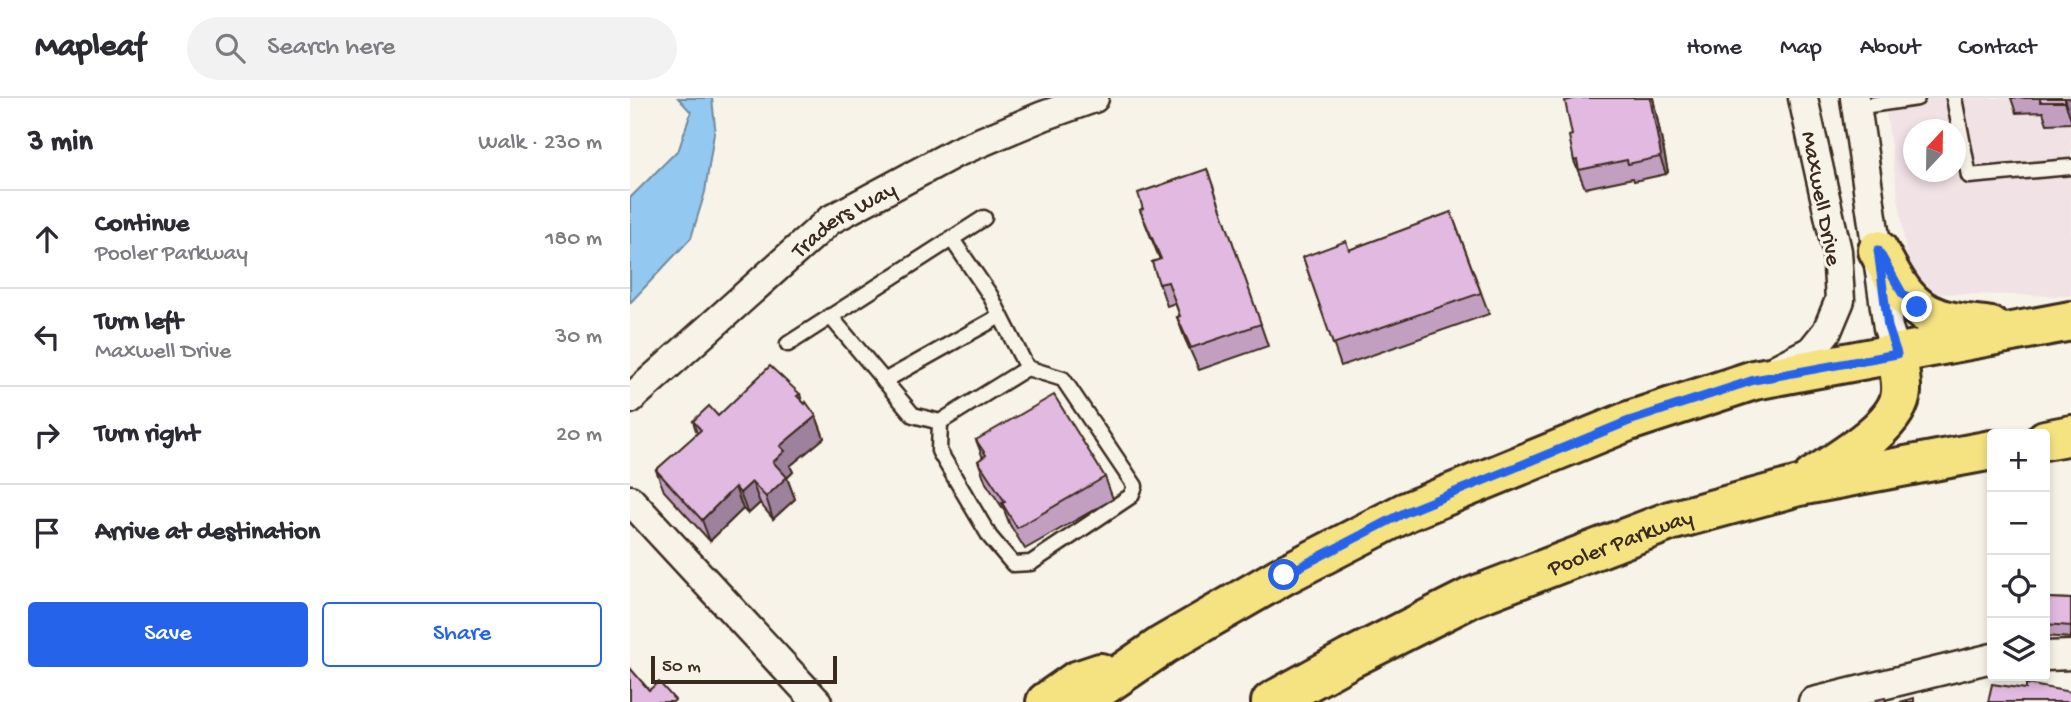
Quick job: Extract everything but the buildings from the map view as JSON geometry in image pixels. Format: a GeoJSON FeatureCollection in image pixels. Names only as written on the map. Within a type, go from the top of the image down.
{"type":"FeatureCollection","features":[{"type":"Feature","properties":{"kind":"main road"},"geometry":{"type":"LineString","coordinates":[[1878,250],[1902,293],[1917,307],[1937,318],[2018,331]]}},
{"type":"Feature","properties":{"kind":"main road"},"geometry":{"type":"LineString","coordinates":[[1080,702],[1139,661],[1284,575],[1406,512],[1629,421],[1754,380],[2071,321]]}},
{"type":"Feature","properties":{"kind":"main road"},"geometry":{"type":"LineString","coordinates":[[1799,486],[1859,447],[1889,419],[1901,395],[1897,354]]}},
{"type":"Feature","properties":{"kind":"main road"},"geometry":{"type":"LineString","coordinates":[[2050,439],[2071,435]]}},
{"type":"Feature","properties":{"kind":"main road","name":"Pooler Parkway"},"geometry":{"type":"LineString","coordinates":[[1271,702],[1472,597],[1670,521],[1799,486],[1987,451]]}},
{"type":"Feature","properties":{"kind":"main road"},"geometry":{"type":"LineString","coordinates":[[1046,702],[1076,681],[1139,661]]}},
{"type":"Feature","properties":{"kind":"street","name":"Traders Way"},"geometry":{"type":"LineString","coordinates":[[630,399],[830,220],[955,153],[1042,116],[1094,98]]}},
{"type":"Feature","properties":{"kind":"street","name":"Maxwell Drive"},"geometry":{"type":"LineString","coordinates":[[1754,380],[1811,351],[1827,331],[1840,300],[1837,251],[1803,98]]}},
{"type":"Feature","properties":{"kind":"street","name":"Maxwell Drive"},"geometry":{"type":"LineString","coordinates":[[1856,102],[1888,327],[1897,354]]}},
{"type":"Feature","properties":{"kind":"street"},"geometry":{"type":"LineString","coordinates":[[630,500],[817,702]]}},
{"type":"Feature","properties":{"kind":"street"},"geometry":{"type":"LineString","coordinates":[[2050,656],[2071,656]]}},
{"type":"Feature","properties":{"kind":"street"},"geometry":{"type":"LineString","coordinates":[[1813,702],[1987,659]]}},
{"type":"Feature","properties":{"kind":"lane"},"geometry":{"type":"LineString","coordinates":[[1856,102],[1917,98]]}},
{"type":"Feature","properties":{"kind":"lane"},"geometry":{"type":"LineString","coordinates":[[1954,98],[1969,176],[2071,167]]}},
{"type":"Feature","properties":{"kind":"lane"},"geometry":{"type":"LineString","coordinates":[[788,344],[984,218]]}},
{"type":"Feature","properties":{"kind":"lane"},"geometry":{"type":"LineString","coordinates":[[940,422],[939,451],[990,537],[1013,564],[1031,564],[1131,496],[1135,486],[1063,379],[1027,368],[990,295],[951,238]]}},
{"type":"Feature","properties":{"kind":"lane"},"geometry":{"type":"LineString","coordinates":[[830,316],[913,415],[940,422],[1027,368]]}},
{"type":"Feature","properties":{"kind":"lane"},"geometry":{"type":"LineString","coordinates":[[884,381],[1000,316]]}},
{"type":"Feature","properties":{"kind":"shaded area"},"geometry":{"type":"Polygon","coordinates":[[[1884,98],[2071,98],[2071,296],[1912,293],[1884,98]]]}},
{"type":"Feature","properties":{"kind":"water"},"geometry":{"type":"Polygon","coordinates":[[[678,98],[712,98],[715,127],[705,192],[691,238],[630,303],[630,198],[679,149],[691,112],[678,98]]]}},
{"type":"Feature","properties":{"kind":"route"},"geometry":{"type":"LineString","coordinates":[[1284,575],[1406,512],[1629,421],[1754,380],[1897,354],[1888,327],[1878,250],[1902,293],[1917,307]]}}]}
